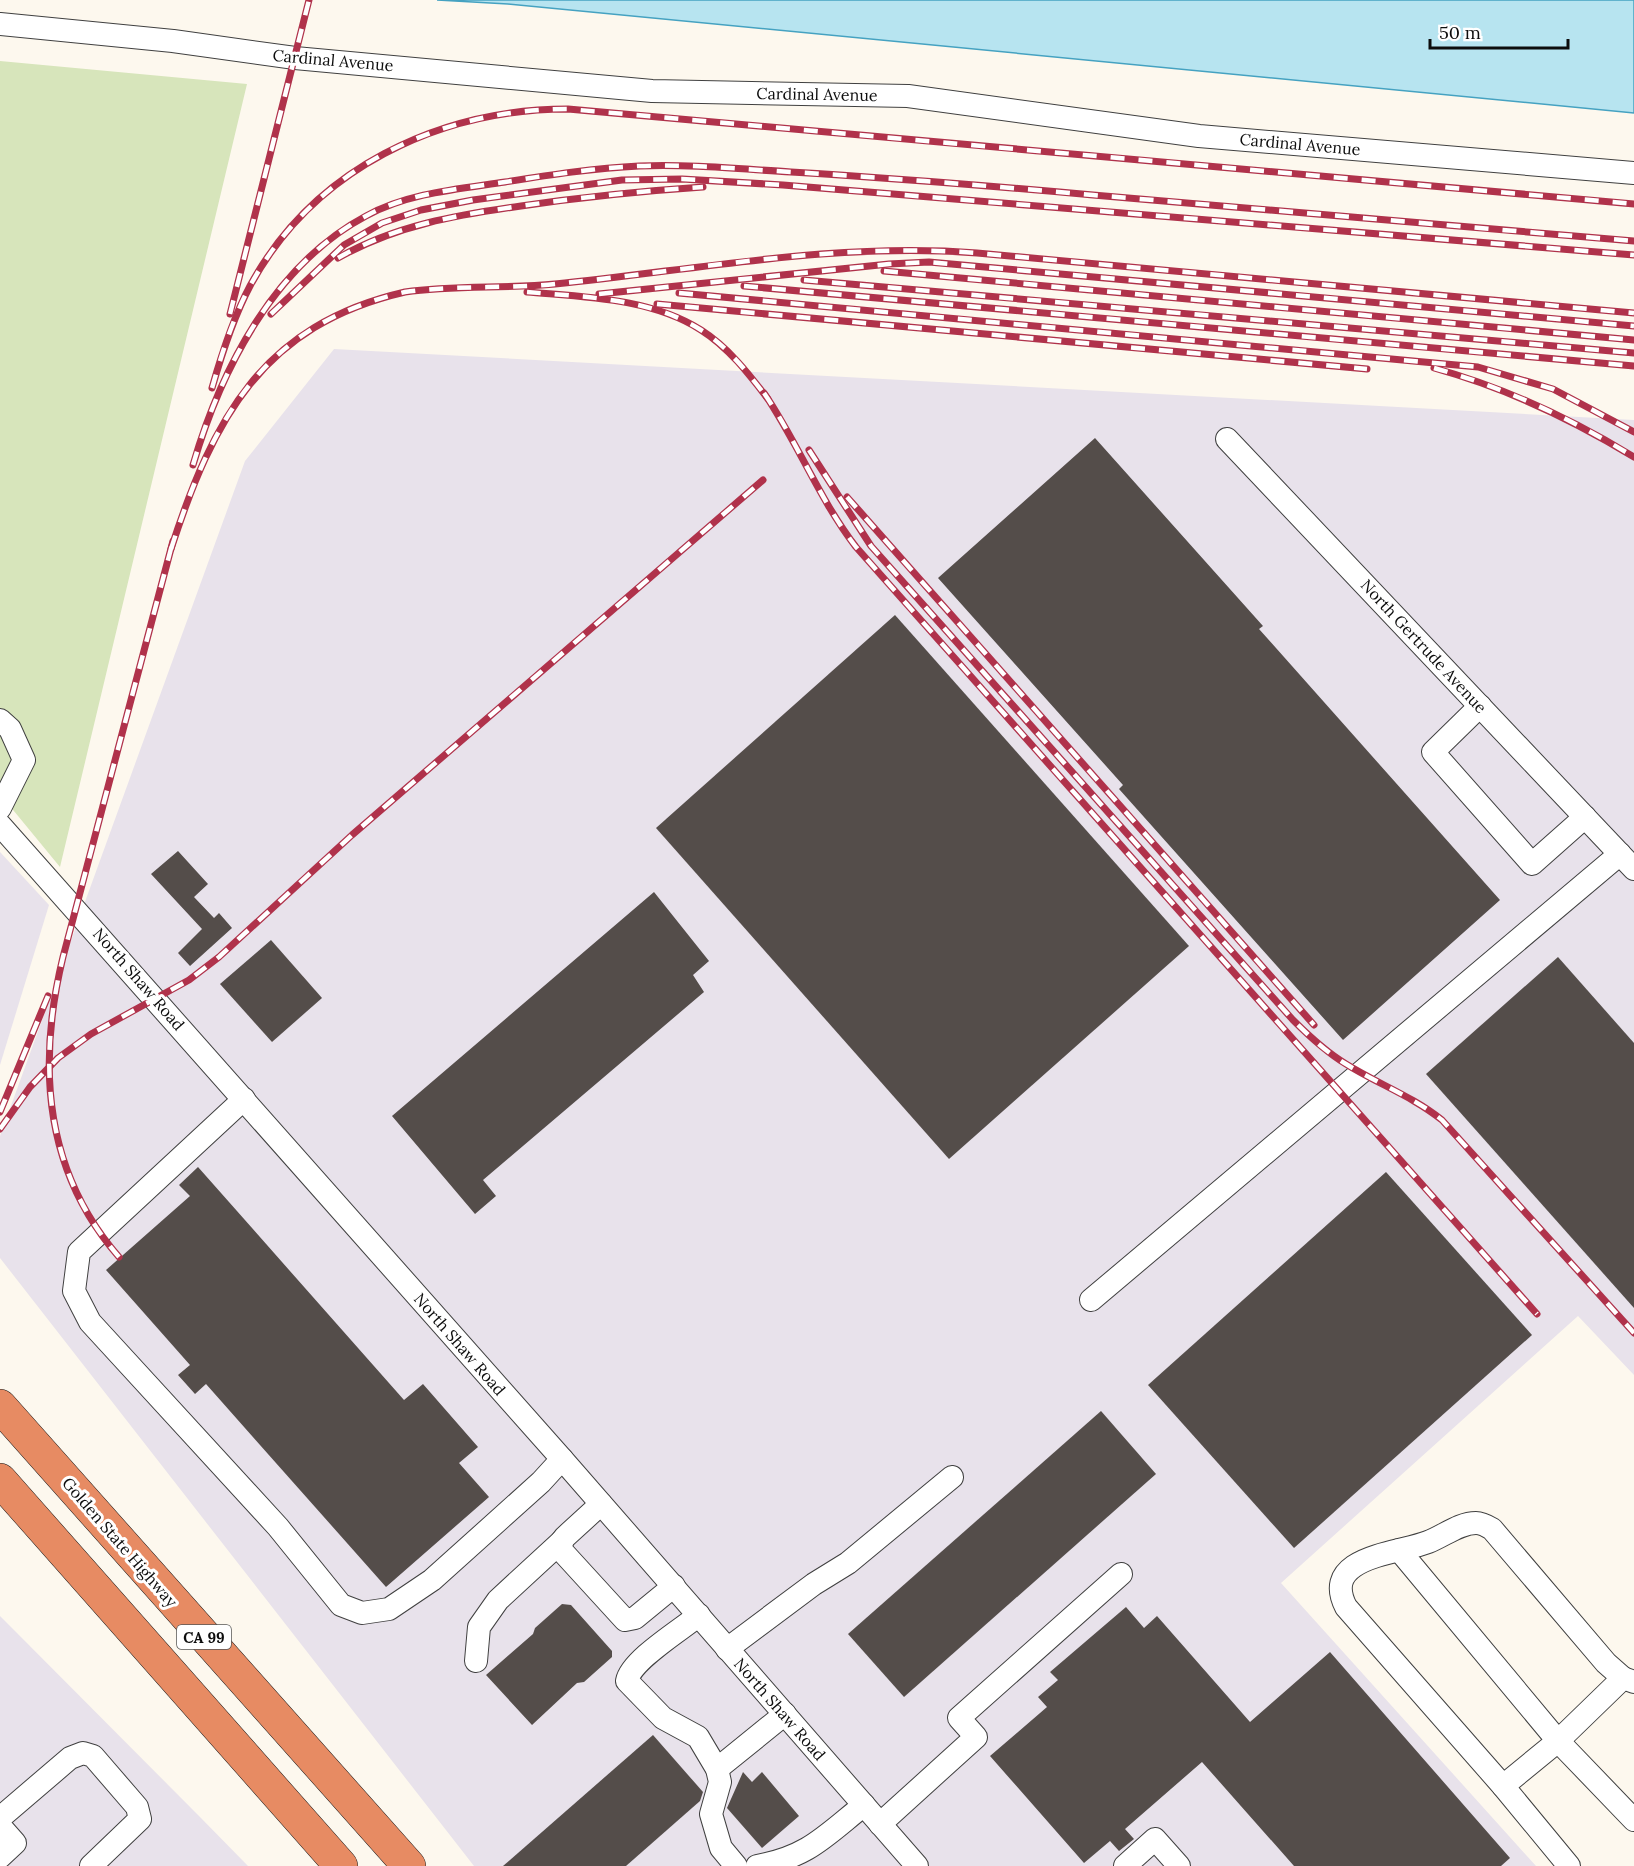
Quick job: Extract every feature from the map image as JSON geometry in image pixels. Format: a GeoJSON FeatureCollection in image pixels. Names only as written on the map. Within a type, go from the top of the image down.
{"type":"FeatureCollection","features":[{"type":"Feature","properties":{"kind":"highway","name":"Golden State Highway"},"geometry":{"type":"LineString","coordinates":[[0,1406],[409,1866]]}},
{"type":"Feature","properties":{"kind":"highway","name":"CA 99"},"geometry":{"type":"LineString","coordinates":[[0,1480],[341,1866]]}},
{"type":"Feature","properties":{"kind":"street","name":"Cardinal Avenue"},"geometry":{"type":"LineString","coordinates":[[0,24],[173,41],[295,58],[652,91],[908,96],[1199,136],[1634,173]]}},
{"type":"Feature","properties":{"kind":"street","name":"North Gertrude Avenue"},"geometry":{"type":"LineString","coordinates":[[1091,1300],[1359,1072],[1627,862],[1227,439]]}},
{"type":"Feature","properties":{"kind":"street"},"geometry":{"type":"LineString","coordinates":[[1480,706],[1433,752],[1532,864],[1585,817]]}},
{"type":"Feature","properties":{"kind":"street"},"geometry":{"type":"LineString","coordinates":[[0,720],[10,729],[24,760],[0,808]]}},
{"type":"Feature","properties":{"kind":"street","name":"North Shaw Road"},"geometry":{"type":"LineString","coordinates":[[0,825],[602,1504],[917,1866]]}},
{"type":"Feature","properties":{"kind":"street"},"geometry":{"type":"LineString","coordinates":[[244,1099],[79,1252],[74,1291],[90,1322],[278,1527],[341,1605],[362,1613],[389,1609],[432,1580],[541,1482],[562,1459]]}},
{"type":"Feature","properties":{"kind":"street"},"geometry":{"type":"LineString","coordinates":[[728,1649],[814,1584],[848,1563],[952,1477]]}},
{"type":"Feature","properties":{"kind":"street"},"geometry":{"type":"LineString","coordinates":[[477,1661],[480,1628],[498,1600],[602,1504]]}},
{"type":"Feature","properties":{"kind":"street"},"geometry":{"type":"LineString","coordinates":[[1503,1786],[1628,1680],[1606,1663],[1486,1525],[1478,1522],[1466,1524],[1428,1542],[1366,1559],[1351,1569],[1340,1586],[1340,1596],[1346,1607],[1503,1786],[1569,1866]]}},
{"type":"Feature","properties":{"kind":"street"},"geometry":{"type":"LineString","coordinates":[[562,1541],[561,1550],[625,1620],[635,1618],[674,1586]]}},
{"type":"Feature","properties":{"kind":"street"},"geometry":{"type":"LineString","coordinates":[[1399,1550],[1558,1741],[1634,1820]]}},
{"type":"Feature","properties":{"kind":"street"},"geometry":{"type":"LineString","coordinates":[[880,1824],[976,1737],[958,1718],[1121,1574]]}},
{"type":"Feature","properties":{"kind":"street"},"geometry":{"type":"LineString","coordinates":[[699,1615],[646,1657],[629,1673],[627,1681],[663,1718],[698,1737],[717,1769],[720,1782],[711,1814],[721,1848],[736,1866]]}},
{"type":"Feature","properties":{"kind":"street"},"geometry":{"type":"LineString","coordinates":[[717,1769],[785,1714]]}},
{"type":"Feature","properties":{"kind":"street"},"geometry":{"type":"LineString","coordinates":[[0,1818],[70,1758],[83,1753],[93,1756],[137,1807],[140,1819],[91,1866]]}},
{"type":"Feature","properties":{"kind":"street"},"geometry":{"type":"LineString","coordinates":[[757,1866],[780,1862],[807,1851],[864,1805]]}},
{"type":"Feature","properties":{"kind":"street"},"geometry":{"type":"LineString","coordinates":[[0,1826],[15,1843],[0,1857]]}},
{"type":"Feature","properties":{"kind":"street"},"geometry":{"type":"LineString","coordinates":[[1125,1866],[1155,1839],[1179,1866]]}},
{"type":"Feature","properties":{"kind":"shaded area"},"geometry":{"type":"Polygon","coordinates":[[[334,349],[1634,420],[1634,1375],[1578,1316],[1281,1583],[1536,1866],[474,1866],[0,1258],[0,1136],[245,461],[334,349]]]}},
{"type":"Feature","properties":{"kind":"shaded area"},"geometry":{"type":"Polygon","coordinates":[[[0,852],[49,905],[0,1065],[0,852]]]}},
{"type":"Feature","properties":{"kind":"shaded area"},"geometry":{"type":"Polygon","coordinates":[[[0,1616],[198,1815],[248,1866],[0,1866],[0,1616]]]}},
{"type":"Feature","properties":{"kind":"green space"},"geometry":{"type":"Polygon","coordinates":[[[0,61],[247,84],[60,867],[0,797],[0,61]]]}},
{"type":"Feature","properties":{"kind":"water"},"geometry":{"type":"Polygon","coordinates":[[[437,0],[1634,0],[1634,113],[508,4],[437,0]]]}},
{"type":"Feature","properties":{"kind":"building"},"geometry":{"type":"Polygon","coordinates":[[[1095,438],[1263,626],[1259,629],[1500,900],[1343,1040],[1119,789],[1123,785],[938,578],[1095,438]]]}},
{"type":"Feature","properties":{"kind":"building"},"geometry":{"type":"Polygon","coordinates":[[[895,615],[1189,946],[949,1159],[656,828],[895,615]]]}},
{"type":"Feature","properties":{"kind":"building"},"geometry":{"type":"Polygon","coordinates":[[[178,851],[208,884],[194,897],[214,918],[219,913],[232,928],[190,966],[178,953],[202,929],[151,874],[178,851]]]}},
{"type":"Feature","properties":{"kind":"building"},"geometry":{"type":"Polygon","coordinates":[[[654,892],[709,961],[693,975],[704,992],[483,1180],[496,1196],[475,1214],[392,1116],[654,892]]]}},
{"type":"Feature","properties":{"kind":"building"},"geometry":{"type":"Polygon","coordinates":[[[271,940],[322,998],[272,1042],[220,984],[271,940]]]}},
{"type":"Feature","properties":{"kind":"building"},"geometry":{"type":"Polygon","coordinates":[[[1558,957],[1634,1043],[1634,1308],[1426,1074],[1558,957]]]}},
{"type":"Feature","properties":{"kind":"building"},"geometry":{"type":"Polygon","coordinates":[[[198,1167],[404,1400],[423,1384],[478,1447],[459,1463],[489,1497],[386,1587],[206,1384],[195,1394],[178,1375],[190,1365],[106,1270],[190,1196],[179,1185],[198,1167]]]}},
{"type":"Feature","properties":{"kind":"building"},"geometry":{"type":"Polygon","coordinates":[[[1386,1172],[1532,1335],[1294,1548],[1148,1385],[1386,1172]]]}},
{"type":"Feature","properties":{"kind":"building"},"geometry":{"type":"Polygon","coordinates":[[[1101,1411],[1156,1474],[904,1697],[848,1634],[1101,1411]]]}},
{"type":"Feature","properties":{"kind":"building"},"geometry":{"type":"Polygon","coordinates":[[[562,1604],[571,1605],[612,1651],[612,1657],[584,1682],[577,1683],[532,1725],[486,1675],[533,1634],[535,1628],[562,1604]]]}},
{"type":"Feature","properties":{"kind":"building"},"geometry":{"type":"Polygon","coordinates":[[[1126,1607],[1144,1628],[1157,1616],[1250,1722],[1330,1652],[1510,1858],[1501,1866],[1294,1866],[1202,1762],[1125,1829],[1134,1839],[1119,1851],[1110,1841],[1084,1863],[990,1756],[1047,1707],[1038,1697],[1058,1680],[1050,1672],[1126,1607]]]}},
{"type":"Feature","properties":{"kind":"building"},"geometry":{"type":"Polygon","coordinates":[[[653,1735],[703,1792],[700,1801],[626,1866],[503,1866],[653,1735]]]}},
{"type":"Feature","properties":{"kind":"building"},"geometry":{"type":"Polygon","coordinates":[[[743,1772],[752,1782],[762,1772],[799,1816],[762,1848],[727,1808],[743,1772]]]}},
{"type":"Feature","properties":{"kind":"railway"},"geometry":{"type":"LineString","coordinates":[[230,314],[309,0]]}},
{"type":"Feature","properties":{"kind":"railway"},"geometry":{"type":"LineString","coordinates":[[212,388],[228,336],[250,286],[276,245],[308,209],[344,179],[384,154],[427,134],[473,120],[520,112],[568,109],[1634,204]]}},
{"type":"Feature","properties":{"kind":"railway"},"geometry":{"type":"LineString","coordinates":[[193,465],[219,392],[236,357],[255,323],[278,291],[304,262],[333,237],[382,208],[416,197],[451,190],[605,168],[696,166],[980,185],[1634,241]]}},
{"type":"Feature","properties":{"kind":"railway"},"geometry":{"type":"LineString","coordinates":[[271,314],[344,245],[382,223],[421,210],[473,200],[622,180],[682,179],[783,185],[1634,255]]}},
{"type":"Feature","properties":{"kind":"railway"},"geometry":{"type":"LineString","coordinates":[[338,258],[382,237],[450,218],[567,200],[703,187]]}},
{"type":"Feature","properties":{"kind":"railway"},"geometry":{"type":"LineString","coordinates":[[171,549],[205,459],[226,419],[250,384],[279,354],[314,328],[356,307],[405,292],[442,288],[555,284],[818,254],[924,251],[977,253],[1634,313]]}},
{"type":"Feature","properties":{"kind":"railway"},"geometry":{"type":"LineString","coordinates":[[599,294],[889,264],[929,262],[1634,326]]}},
{"type":"Feature","properties":{"kind":"railway"},"geometry":{"type":"LineString","coordinates":[[884,271],[1634,340]]}},
{"type":"Feature","properties":{"kind":"railway"},"geometry":{"type":"LineString","coordinates":[[804,280],[1634,353]]}},
{"type":"Feature","properties":{"kind":"railway"},"geometry":{"type":"LineString","coordinates":[[744,286],[1634,366]]}},
{"type":"Feature","properties":{"kind":"railway"},"geometry":{"type":"LineString","coordinates":[[527,292],[617,301],[661,311],[682,319],[720,344],[746,371],[768,399]]}},
{"type":"Feature","properties":{"kind":"railway"},"geometry":{"type":"LineString","coordinates":[[679,293],[1478,367],[1553,389],[1634,432]]}},
{"type":"Feature","properties":{"kind":"railway"},"geometry":{"type":"LineString","coordinates":[[657,304],[1367,369]]}},
{"type":"Feature","properties":{"kind":"railway"},"geometry":{"type":"LineString","coordinates":[[1434,368],[1487,385],[1537,405],[1586,429],[1634,457]]}},
{"type":"Feature","properties":{"kind":"railway"},"geometry":{"type":"LineString","coordinates":[[764,393],[788,431],[831,510],[856,547],[1537,1314]]}},
{"type":"Feature","properties":{"kind":"railway"},"geometry":{"type":"LineString","coordinates":[[809,450],[871,546],[1293,1020],[1318,1044],[1339,1059],[1419,1104],[1442,1120],[1634,1333]]}},
{"type":"Feature","properties":{"kind":"railway"},"geometry":{"type":"LineString","coordinates":[[0,1129],[30,1087],[58,1058],[91,1034],[189,980],[219,957],[352,835],[763,480]]}},
{"type":"Feature","properties":{"kind":"railway"},"geometry":{"type":"LineString","coordinates":[[847,497],[1314,1025]]}},
{"type":"Feature","properties":{"kind":"railway"},"geometry":{"type":"LineString","coordinates":[[119,1257],[94,1224],[75,1189],[61,1152],[53,1115],[50,1037],[63,957],[173,541]]}},
{"type":"Feature","properties":{"kind":"railway"},"geometry":{"type":"LineString","coordinates":[[0,1112],[48,996]]}}]}
